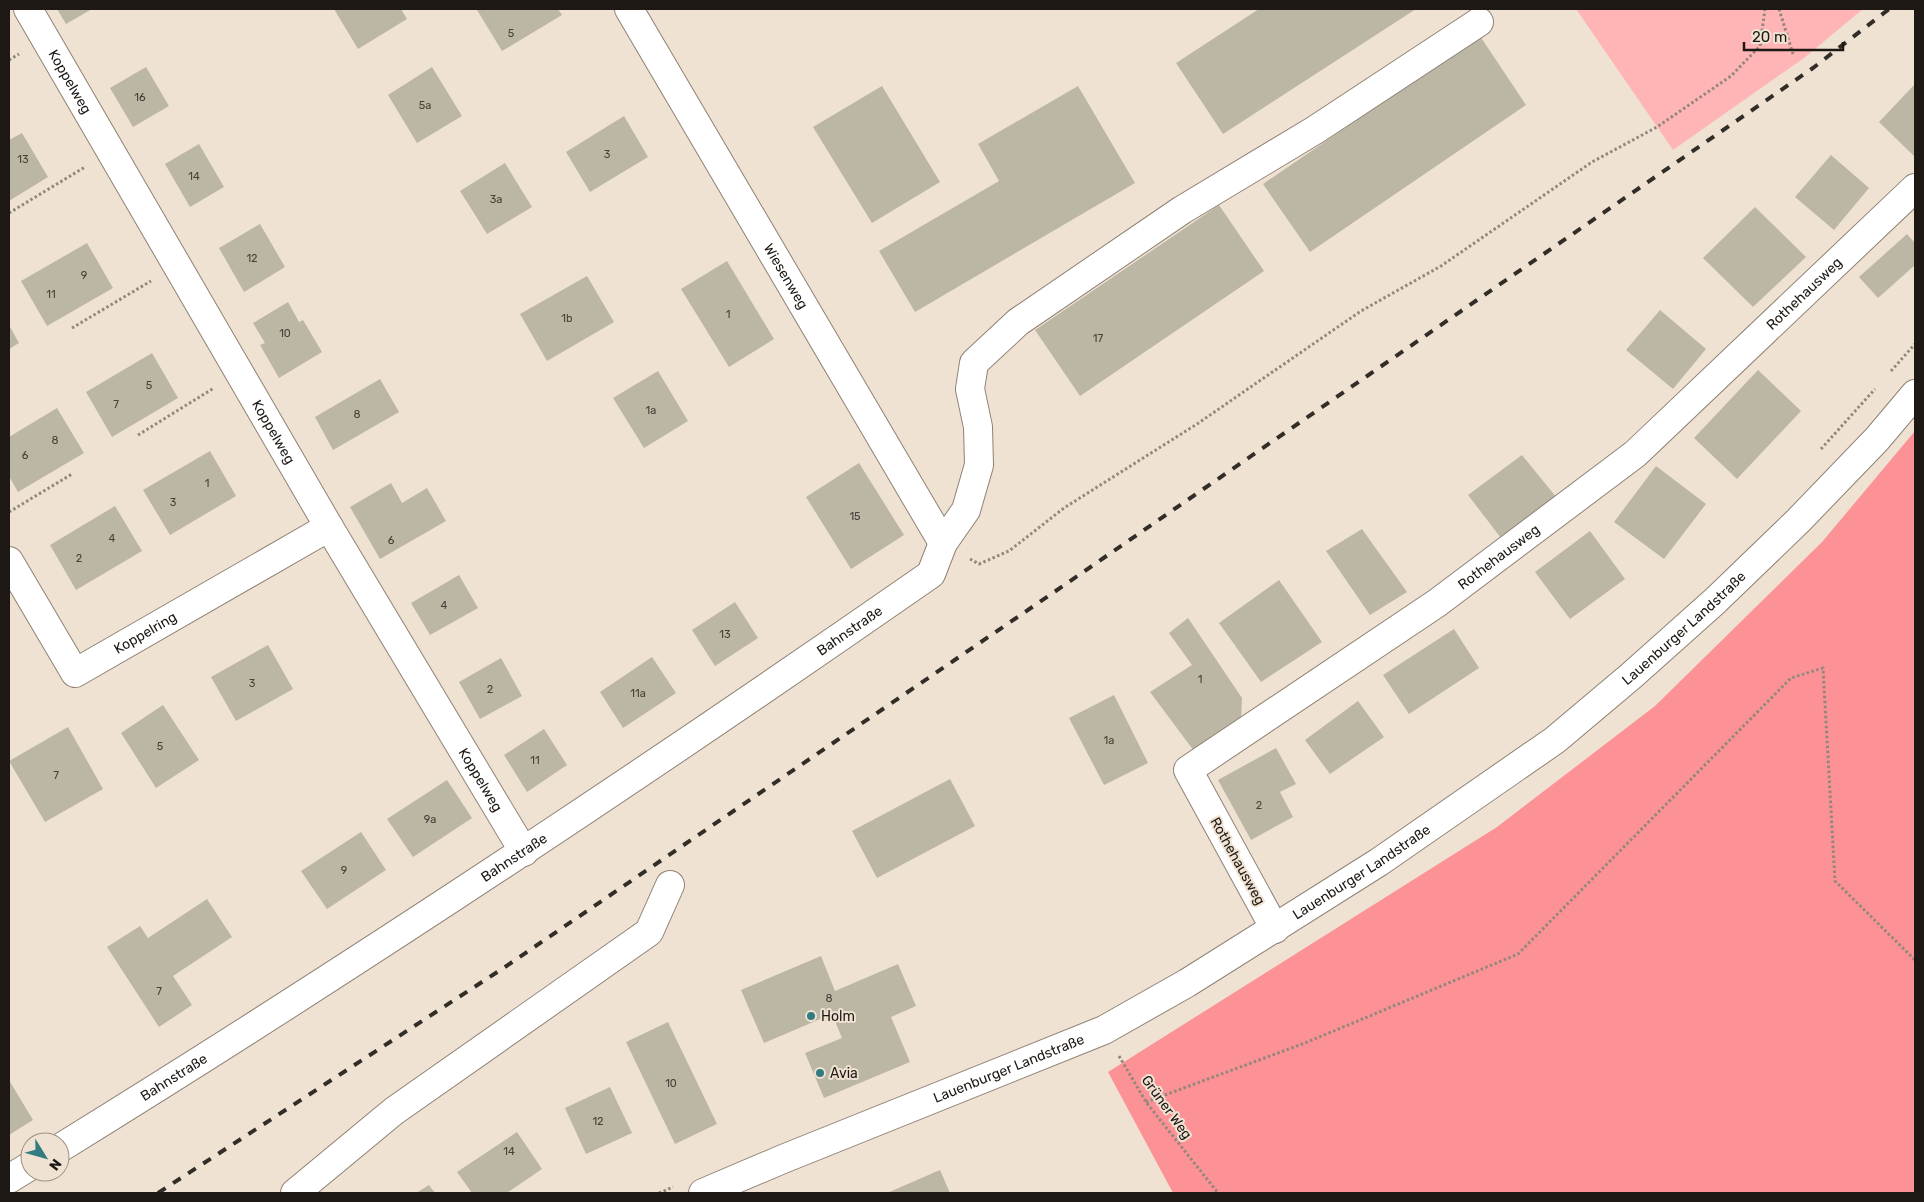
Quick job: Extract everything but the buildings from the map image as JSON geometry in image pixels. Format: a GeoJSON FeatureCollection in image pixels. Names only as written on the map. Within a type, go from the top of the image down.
{"type":"FeatureCollection","features":[{"type":"Feature","properties":{"kind":"street","name":"Koppelweg"},"geometry":{"type":"LineString","coordinates":[[28,9],[329,526],[524,852]]}},
{"type":"Feature","properties":{"kind":"street","name":"Wiesenweg"},"geometry":{"type":"LineString","coordinates":[[629,9],[943,543]]}},
{"type":"Feature","properties":{"kind":"street","name":"Bahnstraße"},"geometry":{"type":"LineString","coordinates":[[70,1142],[524,852],[660,761],[931,574],[943,543],[966,510],[979,465],[978,427],[970,389],[974,363],[1018,322],[1182,210],[1315,130],[1479,22]]}},
{"type":"Feature","properties":{"kind":"street","name":"Rothehausweg"},"geometry":{"type":"LineString","coordinates":[[1275,929],[1188,770],[1437,603],[1635,454],[1915,188]]}},
{"type":"Feature","properties":{"kind":"street","name":"Lauenburger Landstraße"},"geometry":{"type":"LineString","coordinates":[[703,1193],[792,1155],[1104,1030],[1187,983],[1275,929],[1477,796],[1555,740],[1631,676],[1715,601],[1798,521],[1877,438],[1915,394]]}},
{"type":"Feature","properties":{"kind":"street","name":"Koppelring"},"geometry":{"type":"LineString","coordinates":[[9,561],[75,673],[329,526]]}},
{"type":"Feature","properties":{"kind":"street"},"geometry":{"type":"LineString","coordinates":[[295,1193],[394,1111],[649,932],[670,885]]}},
{"type":"Feature","properties":{"kind":"street"},"geometry":{"type":"LineString","coordinates":[[9,1179],[20,1172]]}},
{"type":"Feature","properties":{"kind":"path"},"geometry":{"type":"LineString","coordinates":[[943,543],[979,564],[1009,551],[1064,508],[1197,424],[1361,311],[1441,266],[1592,162],[1657,127],[1731,76],[1760,46],[1765,9]]}},
{"type":"Feature","properties":{"kind":"path"},"geometry":{"type":"LineString","coordinates":[[1779,9],[1793,54]]}},
{"type":"Feature","properties":{"kind":"path"},"geometry":{"type":"LineString","coordinates":[[9,213],[111,151]]}},
{"type":"Feature","properties":{"kind":"path"},"geometry":{"type":"LineString","coordinates":[[72,328],[177,265]]}},
{"type":"Feature","properties":{"kind":"path"},"geometry":{"type":"LineString","coordinates":[[1885,378],[1915,344]]}},
{"type":"Feature","properties":{"kind":"path"},"geometry":{"type":"LineString","coordinates":[[138,435],[240,373]]}},
{"type":"Feature","properties":{"kind":"path"},"geometry":{"type":"LineString","coordinates":[[1815,456],[1879,385]]}},
{"type":"Feature","properties":{"kind":"path"},"geometry":{"type":"LineString","coordinates":[[9,512],[72,474]]}},
{"type":"Feature","properties":{"kind":"path"},"geometry":{"type":"LineString","coordinates":[[1146,1102],[1304,1043],[1518,954],[1790,678],[1823,668],[1835,881],[1915,960]]}},
{"type":"Feature","properties":{"kind":"path","name":"Grüner Weg"},"geometry":{"type":"LineString","coordinates":[[1104,1030],[1146,1102],[1218,1193]]}},
{"type":"Feature","properties":{"kind":"shaded area"},"geometry":{"type":"Polygon","coordinates":[[[1576,9],[1863,9],[1804,58],[1673,150],[1576,9]]]}},
{"type":"Feature","properties":{"kind":"shaded area"},"geometry":{"type":"Polygon","coordinates":[[[1915,431],[1915,1193],[1173,1193],[1108,1072],[1497,827],[1655,706],[1822,542],[1915,431]]]}},
{"type":"Feature","properties":{"kind":"railway"},"geometry":{"type":"LineString","coordinates":[[158,1193],[505,967],[1063,586],[1813,68],[1889,9]]}},
{"type":"Feature","properties":{"kind":"place","name":"Holm"},"geometry":{"type":"Point","coordinates":[811,1016]}},
{"type":"Feature","properties":{"kind":"place","name":"Avia"},"geometry":{"type":"Point","coordinates":[820,1073]}}]}
